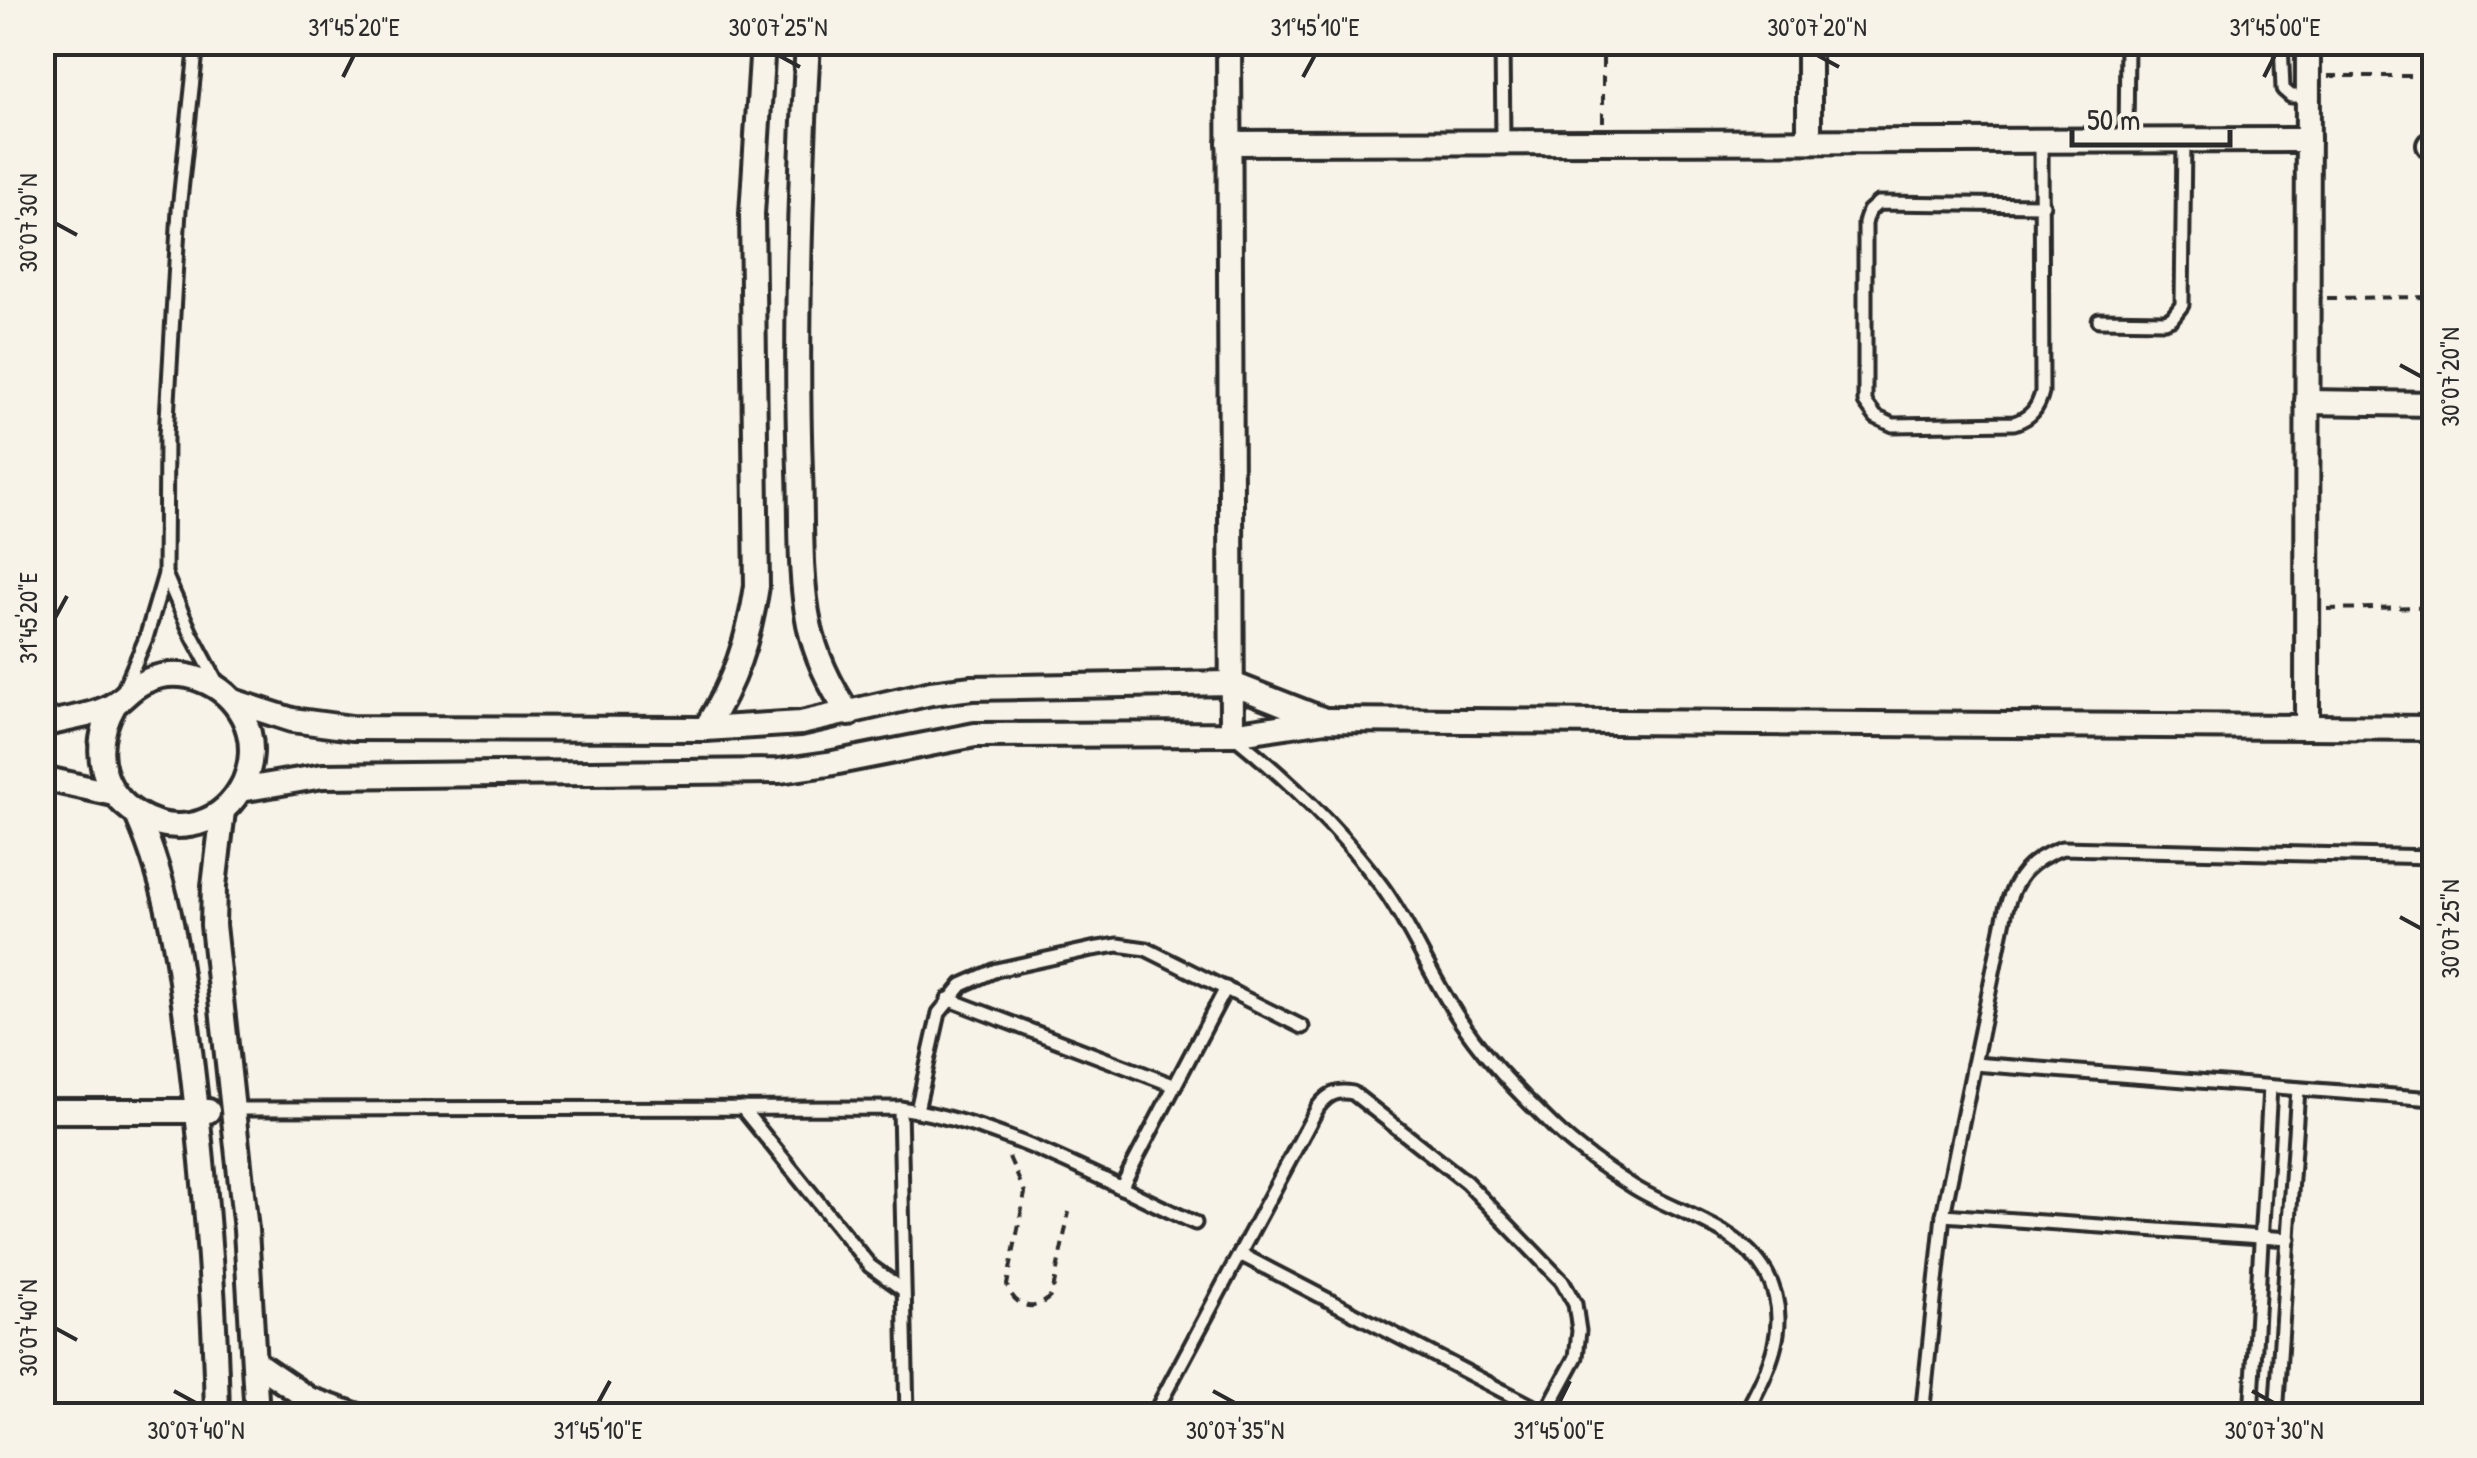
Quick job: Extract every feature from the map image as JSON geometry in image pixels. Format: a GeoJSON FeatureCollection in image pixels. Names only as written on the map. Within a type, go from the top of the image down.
{"type":"FeatureCollection","features":[{"type":"Feature","properties":{"kind":"street"},"geometry":{"type":"LineString","coordinates":[[705,730],[741,662],[752,624],[756,586],[752,214],[764,42]]}},
{"type":"Feature","properties":{"kind":"street"},"geometry":{"type":"LineString","coordinates":[[808,42],[798,218],[804,588],[817,655],[830,686],[849,714]]}},
{"type":"Feature","properties":{"kind":"street"},"geometry":{"type":"LineString","coordinates":[[1229,42],[1232,734]]}},
{"type":"Feature","properties":{"kind":"street"},"geometry":{"type":"LineString","coordinates":[[1809,42],[1809,141]]}},
{"type":"Feature","properties":{"kind":"street"},"geometry":{"type":"LineString","coordinates":[[2306,727],[2308,42]]}},
{"type":"Feature","properties":{"kind":"street"},"geometry":{"type":"LineString","coordinates":[[1229,142],[2308,140]]}},
{"type":"Feature","properties":{"kind":"street"},"geometry":{"type":"LineString","coordinates":[[2308,402],[2434,404]]}},
{"type":"Feature","properties":{"kind":"street"},"geometry":{"type":"LineString","coordinates":[[42,724],[117,702],[145,681],[176,674],[208,682],[227,696],[292,720],[352,728],[754,728],[849,714],[931,692],[972,688],[1230,683],[1325,720]]}},
{"type":"Feature","properties":{"kind":"street"},"geometry":{"type":"LineString","coordinates":[[117,702],[102,733],[100,749],[106,780],[114,794],[138,815],[172,826],[223,811],[247,776],[251,745],[248,729],[227,696]]}},
{"type":"Feature","properties":{"kind":"street"},"geometry":{"type":"LineString","coordinates":[[240,790],[323,776],[779,770],[975,735],[1232,734],[1325,720],[2434,728]]}},
{"type":"Feature","properties":{"kind":"street"},"geometry":{"type":"LineString","coordinates":[[42,778],[114,794]]}},
{"type":"Feature","properties":{"kind":"street"},"geometry":{"type":"LineString","coordinates":[[223,811],[214,886],[214,924],[258,1416]]}},
{"type":"Feature","properties":{"kind":"street"},"geometry":{"type":"LineString","coordinates":[[138,815],[154,852],[174,928],[209,1235],[217,1416]]}},
{"type":"Feature","properties":{"kind":"street"},"geometry":{"type":"LineString","coordinates":[[42,1111],[198,1113],[232,1109]]}},
{"type":"Feature","properties":{"kind":"street"},"geometry":{"type":"LineString","coordinates":[[256,1363],[309,1399],[358,1416]]}},
{"type":"Feature","properties":{"kind":"lane"},"geometry":{"type":"LineString","coordinates":[[117,702],[146,638],[165,574],[166,436],[178,210],[198,42]]}},
{"type":"Feature","properties":{"kind":"lane"},"geometry":{"type":"LineString","coordinates":[[1502,42],[1503,142]]}},
{"type":"Feature","properties":{"kind":"lane"},"geometry":{"type":"LineString","coordinates":[[2126,140],[2127,42]]}},
{"type":"Feature","properties":{"kind":"lane"},"geometry":{"type":"LineString","coordinates":[[2281,42],[2283,89],[2291,96],[2308,86]]}},
{"type":"Feature","properties":{"kind":"lane"},"geometry":{"type":"LineString","coordinates":[[2099,320],[2165,321],[2182,305],[2184,140]]}},
{"type":"Feature","properties":{"kind":"lane"},"geometry":{"type":"LineString","coordinates":[[2041,141],[2043,204],[2042,392],[2033,413],[2014,423],[1893,424],[1876,418],[1865,402],[1865,223],[1869,211],[1878,203],[2043,204]]}},
{"type":"Feature","properties":{"kind":"lane"},"geometry":{"type":"LineString","coordinates":[[165,574],[191,633],[227,696]]}},
{"type":"Feature","properties":{"kind":"lane"},"geometry":{"type":"LineString","coordinates":[[1232,734],[1290,781],[1341,834],[1386,892],[1462,1025],[1512,1087],[1570,1142],[1636,1188],[1741,1244],[1766,1274],[1778,1311],[1776,1350],[1744,1416]]}},
{"type":"Feature","properties":{"kind":"lane"},"geometry":{"type":"LineString","coordinates":[[1922,1416],[1943,1215],[2012,888],[2024,870],[2042,856],[2062,848],[2434,856]]}},
{"type":"Feature","properties":{"kind":"lane"},"geometry":{"type":"LineString","coordinates":[[917,1110],[939,1013],[948,999],[978,976],[1118,945],[1146,949],[1302,1027]]}},
{"type":"Feature","properties":{"kind":"lane"},"geometry":{"type":"LineString","coordinates":[[1121,1188],[1226,988]]}},
{"type":"Feature","properties":{"kind":"lane"},"geometry":{"type":"LineString","coordinates":[[948,999],[1173,1085]]}},
{"type":"Feature","properties":{"kind":"lane"},"geometry":{"type":"LineString","coordinates":[[1974,1064],[2434,1099]]}},
{"type":"Feature","properties":{"kind":"lane"},"geometry":{"type":"LineString","coordinates":[[2252,1416],[2270,1086]]}},
{"type":"Feature","properties":{"kind":"lane"},"geometry":{"type":"LineString","coordinates":[[2276,1416],[2298,1089]]}},
{"type":"Feature","properties":{"kind":"lane"},"geometry":{"type":"LineString","coordinates":[[1154,1416],[1318,1107],[1326,1096],[1339,1091],[1352,1093],[1466,1182],[1562,1280],[1575,1304],[1580,1331],[1576,1357],[1545,1414],[1240,1254]]}},
{"type":"Feature","properties":{"kind":"lane"},"geometry":{"type":"LineString","coordinates":[[742,1108],[870,1266],[902,1288]]}},
{"type":"Feature","properties":{"kind":"lane"},"geometry":{"type":"LineString","coordinates":[[900,1108],[907,1416]]}},
{"type":"Feature","properties":{"kind":"lane"},"geometry":{"type":"LineString","coordinates":[[232,1109],[917,1110],[998,1134],[1195,1223]]}},
{"type":"Feature","properties":{"kind":"lane"},"geometry":{"type":"LineString","coordinates":[[1943,1215],[2289,1239]]}},
{"type":"Feature","properties":{"kind":"path"},"geometry":{"type":"LineString","coordinates":[[1602,142],[1603,42]]}},
{"type":"Feature","properties":{"kind":"path"},"geometry":{"type":"LineString","coordinates":[[2308,86],[2434,76]]}},
{"type":"Feature","properties":{"kind":"path"},"geometry":{"type":"LineString","coordinates":[[2308,298],[2434,297]]}},
{"type":"Feature","properties":{"kind":"path"},"geometry":{"type":"LineString","coordinates":[[2307,610],[2418,607],[2434,598]]}},
{"type":"Feature","properties":{"kind":"path"},"geometry":{"type":"LineString","coordinates":[[998,1134],[1025,1193],[1007,1285],[1011,1297],[1020,1305],[1032,1308],[1044,1304],[1052,1295],[1069,1212]]}}]}
